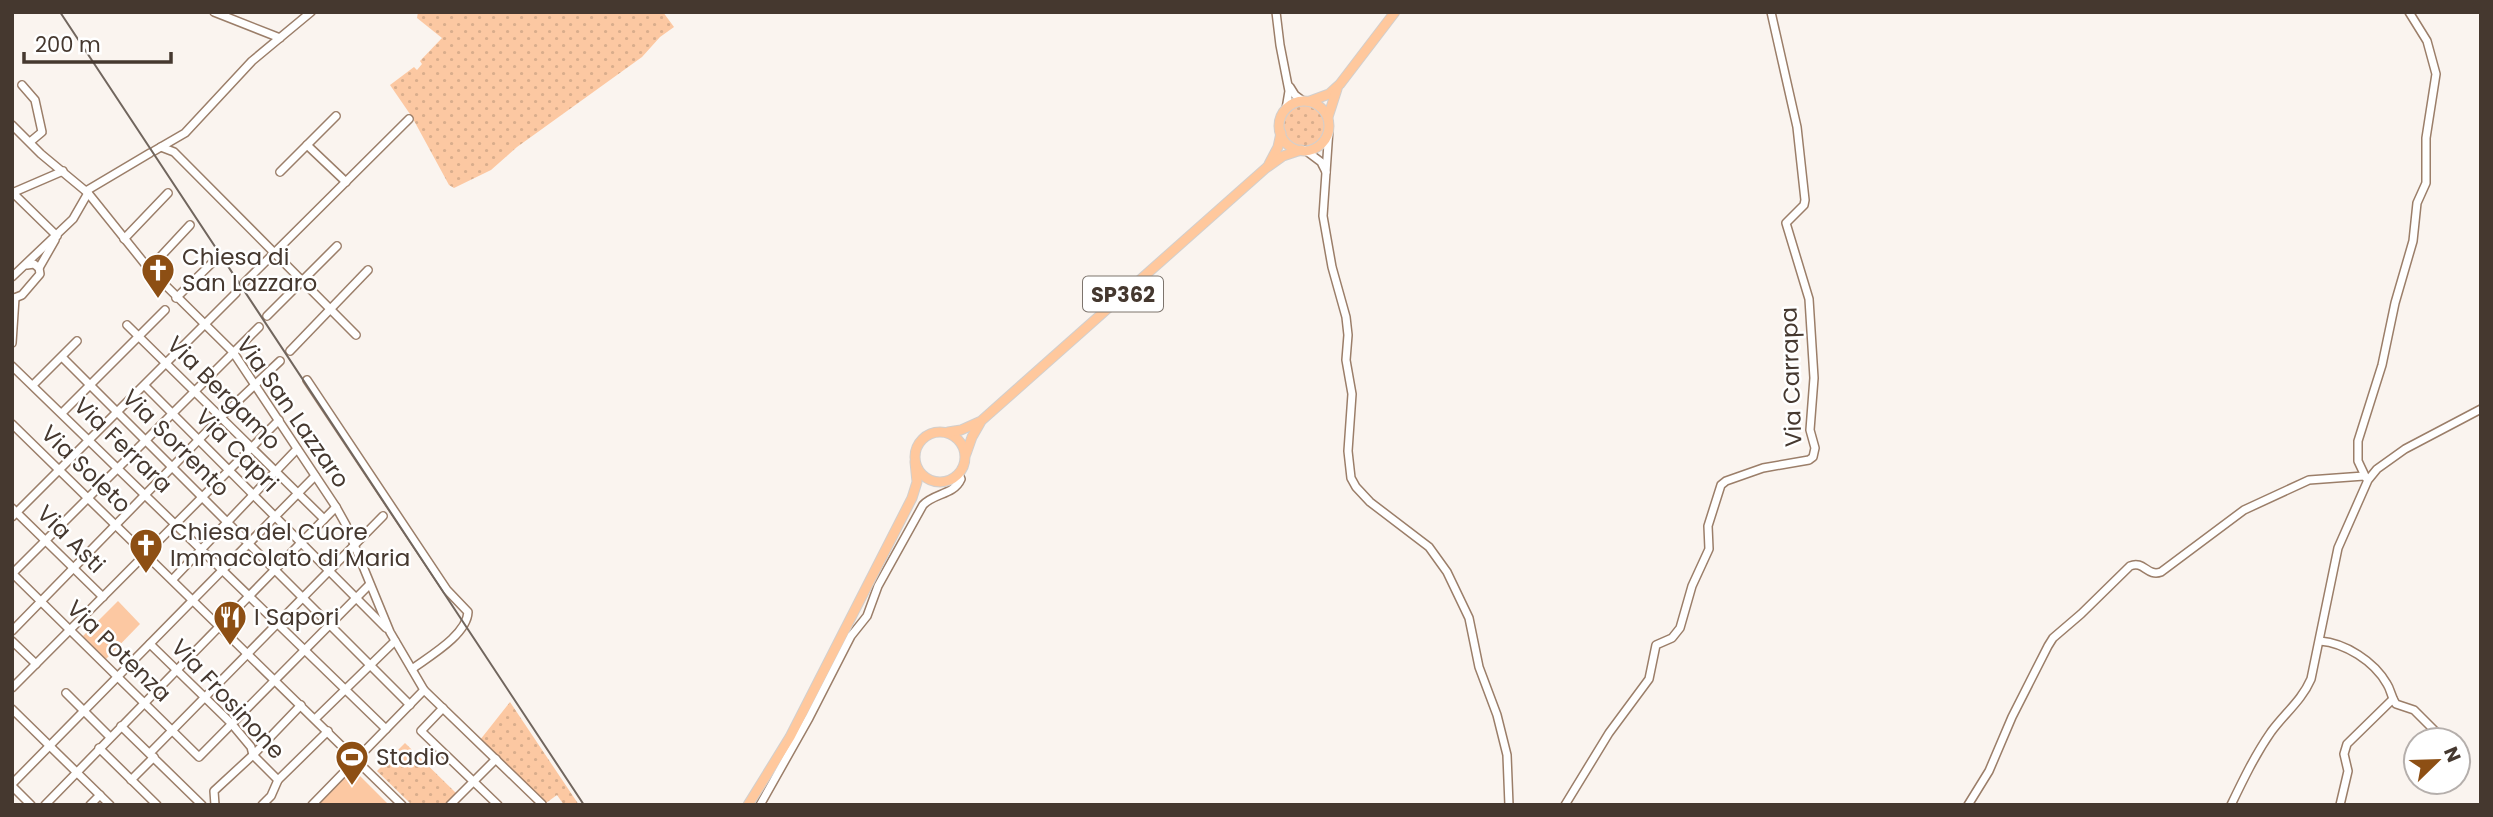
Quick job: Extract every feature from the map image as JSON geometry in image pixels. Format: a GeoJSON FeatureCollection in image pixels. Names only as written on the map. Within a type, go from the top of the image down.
{"type":"FeatureCollection","features":[{"type":"Feature","properties":{"kind":"main road"},"geometry":{"type":"LineString","coordinates":[[1286,109],[1291,105],[1324,97],[1340,83],[1395,12]]}},
{"type":"Feature","properties":{"kind":"main road"},"geometry":{"type":"LineString","coordinates":[[1329,129],[1328,117],[1332,99],[1340,83]]}},
{"type":"Feature","properties":{"kind":"main road"},"geometry":{"type":"LineString","coordinates":[[1306,101],[1320,106],[1328,117]]}},
{"type":"Feature","properties":{"kind":"main road","name":"SP362"},"geometry":{"type":"LineString","coordinates":[[1266,168],[1278,147],[1281,116],[1286,109]]}},
{"type":"Feature","properties":{"kind":"main road","name":"SP362"},"geometry":{"type":"LineString","coordinates":[[748,805],[793,739],[912,498],[917,482],[915,462],[918,445],[923,438],[930,433],[961,430],[981,421],[1266,168],[1283,156],[1318,146],[1329,129]]}},
{"type":"Feature","properties":{"kind":"main road"},"geometry":{"type":"LineString","coordinates":[[1281,133],[1289,145],[1303,150]]}},
{"type":"Feature","properties":{"kind":"main road","name":"SP362"},"geometry":{"type":"LineString","coordinates":[[959,474],[972,437],[981,421]]}},
{"type":"Feature","properties":{"kind":"main road"},"geometry":{"type":"LineString","coordinates":[[947,432],[958,438],[966,454]]}},
{"type":"Feature","properties":{"kind":"main road"},"geometry":{"type":"LineString","coordinates":[[915,462],[924,476],[939,482]]}},
{"type":"Feature","properties":{"kind":"main road"},"geometry":{"type":"LineString","coordinates":[[912,498],[929,486],[948,481],[959,474]]}},
{"type":"Feature","properties":{"kind":"street"},"geometry":{"type":"LineString","coordinates":[[214,12],[280,38]]}},
{"type":"Feature","properties":{"kind":"street"},"geometry":{"type":"LineString","coordinates":[[13,276],[72,219],[87,192],[177,139],[252,61],[311,12]]}},
{"type":"Feature","properties":{"kind":"street"},"geometry":{"type":"LineString","coordinates":[[1276,12],[1289,91],[1286,109]]}},
{"type":"Feature","properties":{"kind":"street","name":"Via Carrapa"},"geometry":{"type":"LineString","coordinates":[[1565,805],[1609,733],[1649,679],[1656,645],[1672,638],[1680,628],[1692,586],[1709,549],[1708,527],[1721,485],[1763,468],[1813,457],[1815,448],[1811,429],[1814,378],[1809,299],[1786,223],[1804,205],[1805,200],[1797,127],[1771,12]]}},
{"type":"Feature","properties":{"kind":"street"},"geometry":{"type":"LineString","coordinates":[[2366,478],[2357,455],[2358,441],[2382,365],[2395,303],[2413,241],[2417,203],[2426,183],[2426,138],[2436,74],[2427,41],[2409,12]]}},
{"type":"Feature","properties":{"kind":"street"},"geometry":{"type":"LineString","coordinates":[[1286,80],[1295,95],[1306,101]]}},
{"type":"Feature","properties":{"kind":"street"},"geometry":{"type":"LineString","coordinates":[[22,85],[35,100],[42,132],[30,142]]}},
{"type":"Feature","properties":{"kind":"street"},"geometry":{"type":"LineString","coordinates":[[280,172],[336,116]]}},
{"type":"Feature","properties":{"kind":"street"},"geometry":{"type":"LineString","coordinates":[[244,284],[409,118]]}},
{"type":"Feature","properties":{"kind":"street","name":"Via San Lazzaro"},"geometry":{"type":"LineString","coordinates":[[12,125],[87,192],[149,269],[233,352],[336,507],[390,632],[424,690],[542,804]]}},
{"type":"Feature","properties":{"kind":"street"},"geometry":{"type":"LineString","coordinates":[[1329,129],[1325,232],[1348,335],[1346,360],[1352,394],[1348,451],[1351,478],[1370,502],[1429,547],[1447,572],[1469,618],[1479,667],[1497,715],[1507,755],[1509,805]]}},
{"type":"Feature","properties":{"kind":"street"},"geometry":{"type":"LineString","coordinates":[[174,152],[177,139]]}},
{"type":"Feature","properties":{"kind":"street"},"geometry":{"type":"LineString","coordinates":[[307,145],[346,182]]}},
{"type":"Feature","properties":{"kind":"street"},"geometry":{"type":"LineString","coordinates":[[155,150],[174,152],[356,335]]}},
{"type":"Feature","properties":{"kind":"street"},"geometry":{"type":"LineString","coordinates":[[1303,150],[1321,162],[1326,172]]}},
{"type":"Feature","properties":{"kind":"street"},"geometry":{"type":"LineString","coordinates":[[57,236],[12,193],[63,172]]}},
{"type":"Feature","properties":{"kind":"street"},"geometry":{"type":"LineString","coordinates":[[124,239],[168,193]]}},
{"type":"Feature","properties":{"kind":"street"},"geometry":{"type":"LineString","coordinates":[[149,269],[190,225]]}},
{"type":"Feature","properties":{"kind":"street"},"geometry":{"type":"LineString","coordinates":[[39,268],[57,236]]}},
{"type":"Feature","properties":{"kind":"street"},"geometry":{"type":"LineString","coordinates":[[267,316],[337,246]]}},
{"type":"Feature","properties":{"kind":"street"},"geometry":{"type":"LineString","coordinates":[[176,298],[214,261]]}},
{"type":"Feature","properties":{"kind":"street"},"geometry":{"type":"LineString","coordinates":[[12,343],[14,299],[22,295],[40,274],[39,268],[34,264],[27,265]]}},
{"type":"Feature","properties":{"kind":"street"},"geometry":{"type":"LineString","coordinates":[[290,351],[368,270]]}},
{"type":"Feature","properties":{"kind":"street"},"geometry":{"type":"LineString","coordinates":[[14,513],[60,471],[236,293]]}},
{"type":"Feature","properties":{"kind":"street"},"geometry":{"type":"LineString","coordinates":[[62,413],[164,310]]}},
{"type":"Feature","properties":{"kind":"street","name":"Via Bergamo"},"geometry":{"type":"LineString","coordinates":[[127,326],[324,519]]}},
{"type":"Feature","properties":{"kind":"street"},"geometry":{"type":"LineString","coordinates":[[12,574],[259,327]]}},
{"type":"Feature","properties":{"kind":"street"},"geometry":{"type":"LineString","coordinates":[[33,385],[77,341]]}},
{"type":"Feature","properties":{"kind":"street","name":"Via Sorrento"},"geometry":{"type":"LineString","coordinates":[[62,358],[410,705]]}},
{"type":"Feature","properties":{"kind":"street"},"geometry":{"type":"LineString","coordinates":[[12,631],[221,417],[280,361]]}},
{"type":"Feature","properties":{"kind":"street","name":"Via Ferrara"},"geometry":{"type":"LineString","coordinates":[[12,366],[386,729]]}},
{"type":"Feature","properties":{"kind":"street"},"geometry":{"type":"LineString","coordinates":[[307,380],[447,590],[468,612],[464,625],[446,645],[412,669]]}},
{"type":"Feature","properties":{"kind":"street","name":"Via Capri"},"geometry":{"type":"LineString","coordinates":[[145,386],[390,632]]}},
{"type":"Feature","properties":{"kind":"street"},"geometry":{"type":"LineString","coordinates":[[2231,805],[2262,747],[2306,692],[2338,548],[2366,478],[2405,449],[2481,409]]}},
{"type":"Feature","properties":{"kind":"street"},"geometry":{"type":"LineString","coordinates":[[12,688],[279,420]]}},
{"type":"Feature","properties":{"kind":"street","name":"Via Soleto"},"geometry":{"type":"LineString","coordinates":[[12,424],[402,805]]}},
{"type":"Feature","properties":{"kind":"street"},"geometry":{"type":"LineString","coordinates":[[173,579],[298,449]]}},
{"type":"Feature","properties":{"kind":"street"},"geometry":{"type":"LineString","coordinates":[[760,805],[793,739],[851,636],[867,616],[878,586],[923,505],[932,497],[953,490],[959,485],[959,474]]}},
{"type":"Feature","properties":{"kind":"street"},"geometry":{"type":"LineString","coordinates":[[31,805],[12,785],[315,476]]}},
{"type":"Feature","properties":{"kind":"street"},"geometry":{"type":"LineString","coordinates":[[1968,805],[1989,771],[2017,706],[2053,638],[2130,566],[2141,564],[2155,574],[2244,510],[2309,480],[2366,478]]}},
{"type":"Feature","properties":{"kind":"street"},"geometry":{"type":"LineString","coordinates":[[45,805],[336,507]]}},
{"type":"Feature","properties":{"kind":"street","name":"Via Asti"},"geometry":{"type":"LineString","coordinates":[[14,513],[46,540],[103,597]]}},
{"type":"Feature","properties":{"kind":"street"},"geometry":{"type":"LineString","coordinates":[[131,779],[172,730],[383,516]]}},
{"type":"Feature","properties":{"kind":"street","name":"Via Potenza"},"geometry":{"type":"LineString","coordinates":[[12,574],[199,757],[231,723]]}},
{"type":"Feature","properties":{"kind":"street"},"geometry":{"type":"LineString","coordinates":[[231,723],[369,585]]}},
{"type":"Feature","properties":{"kind":"street"},"geometry":{"type":"LineString","coordinates":[[12,641],[36,664]]}},
{"type":"Feature","properties":{"kind":"street"},"geometry":{"type":"LineString","coordinates":[[315,719],[395,641]]}},
{"type":"Feature","properties":{"kind":"street"},"geometry":{"type":"LineString","coordinates":[[2319,641],[2330,642],[2368,660],[2386,682],[2396,704],[2414,710],[2430,726]]}},
{"type":"Feature","properties":{"kind":"street","name":"Via Frosinone"},"geometry":{"type":"LineString","coordinates":[[150,644],[231,723],[251,747],[253,755],[278,780]]}},
{"type":"Feature","properties":{"kind":"street"},"geometry":{"type":"LineString","coordinates":[[312,805],[424,690]]}},
{"type":"Feature","properties":{"kind":"street"},"geometry":{"type":"LineString","coordinates":[[66,693],[110,737]]}},
{"type":"Feature","properties":{"kind":"street"},"geometry":{"type":"LineString","coordinates":[[2340,805],[2348,771],[2344,754],[2347,744],[2393,699]]}},
{"type":"Feature","properties":{"kind":"street"},"geometry":{"type":"LineString","coordinates":[[215,805],[214,791],[301,705]]}},
{"type":"Feature","properties":{"kind":"street"},"geometry":{"type":"LineString","coordinates":[[443,708],[421,731],[498,805]]}},
{"type":"Feature","properties":{"kind":"street"},"geometry":{"type":"LineString","coordinates":[[12,709],[110,805]]}},
{"type":"Feature","properties":{"kind":"street"},"geometry":{"type":"LineString","coordinates":[[121,726],[202,805]]}},
{"type":"Feature","properties":{"kind":"street"},"geometry":{"type":"LineString","coordinates":[[262,805],[271,796],[278,780],[328,731]]}},
{"type":"Feature","properties":{"kind":"street"},"geometry":{"type":"LineString","coordinates":[[99,748],[157,805]]}},
{"type":"Feature","properties":{"kind":"street"},"geometry":{"type":"LineString","coordinates":[[450,805],[496,759]]}},
{"type":"Feature","properties":{"kind":"street"},"geometry":{"type":"LineString","coordinates":[[90,805],[100,794]]}},
{"type":"Feature","properties":{"kind":"shaded area"},"geometry":{"type":"Polygon","coordinates":[[[418,12],[663,12],[674,27],[660,37],[642,57],[517,147],[491,170],[454,188],[449,185],[412,117],[390,85],[414,67],[417,70],[422,64],[420,61],[442,38],[417,18],[418,12]]]}},
{"type":"Feature","properties":{"kind":"shaded area"},"geometry":{"type":"Polygon","coordinates":[[[1304,104],[1319,110],[1325,125],[1319,140],[1304,146],[1289,140],[1283,125],[1289,110],[1304,104]]]}},
{"type":"Feature","properties":{"kind":"shaded area"},"geometry":{"type":"Polygon","coordinates":[[[118,601],[140,624],[106,659],[83,636],[118,601]]]}},
{"type":"Feature","properties":{"kind":"shaded area"},"geometry":{"type":"Polygon","coordinates":[[[510,702],[579,805],[564,805],[557,795],[546,803],[480,740],[510,702]]]}},
{"type":"Feature","properties":{"kind":"shaded area"},"geometry":{"type":"Polygon","coordinates":[[[405,743],[456,793],[445,805],[412,805],[377,771],[405,743]]]}},
{"type":"Feature","properties":{"kind":"shaded area","name":"Stadio"},"geometry":{"type":"Polygon","coordinates":[[[352,768],[389,805],[316,805],[352,768]]]}},
{"type":"Feature","properties":{"kind":"railway"},"geometry":{"type":"LineString","coordinates":[[60,12],[584,805]]}},
{"type":"Feature","properties":{"kind":"place","name":"Chiesa di San Lazzaro"},"geometry":{"type":"Point","coordinates":[158,300]}},
{"type":"Feature","properties":{"kind":"place","name":"Chiesa del Cuore Immacolato di Maria"},"geometry":{"type":"Point","coordinates":[146,575]}},
{"type":"Feature","properties":{"kind":"place","name":"I Sapori"},"geometry":{"type":"Point","coordinates":[230,647]}},
{"type":"Feature","properties":{"kind":"place","name":"Stadio"},"geometry":{"type":"Point","coordinates":[352,787]}}]}
